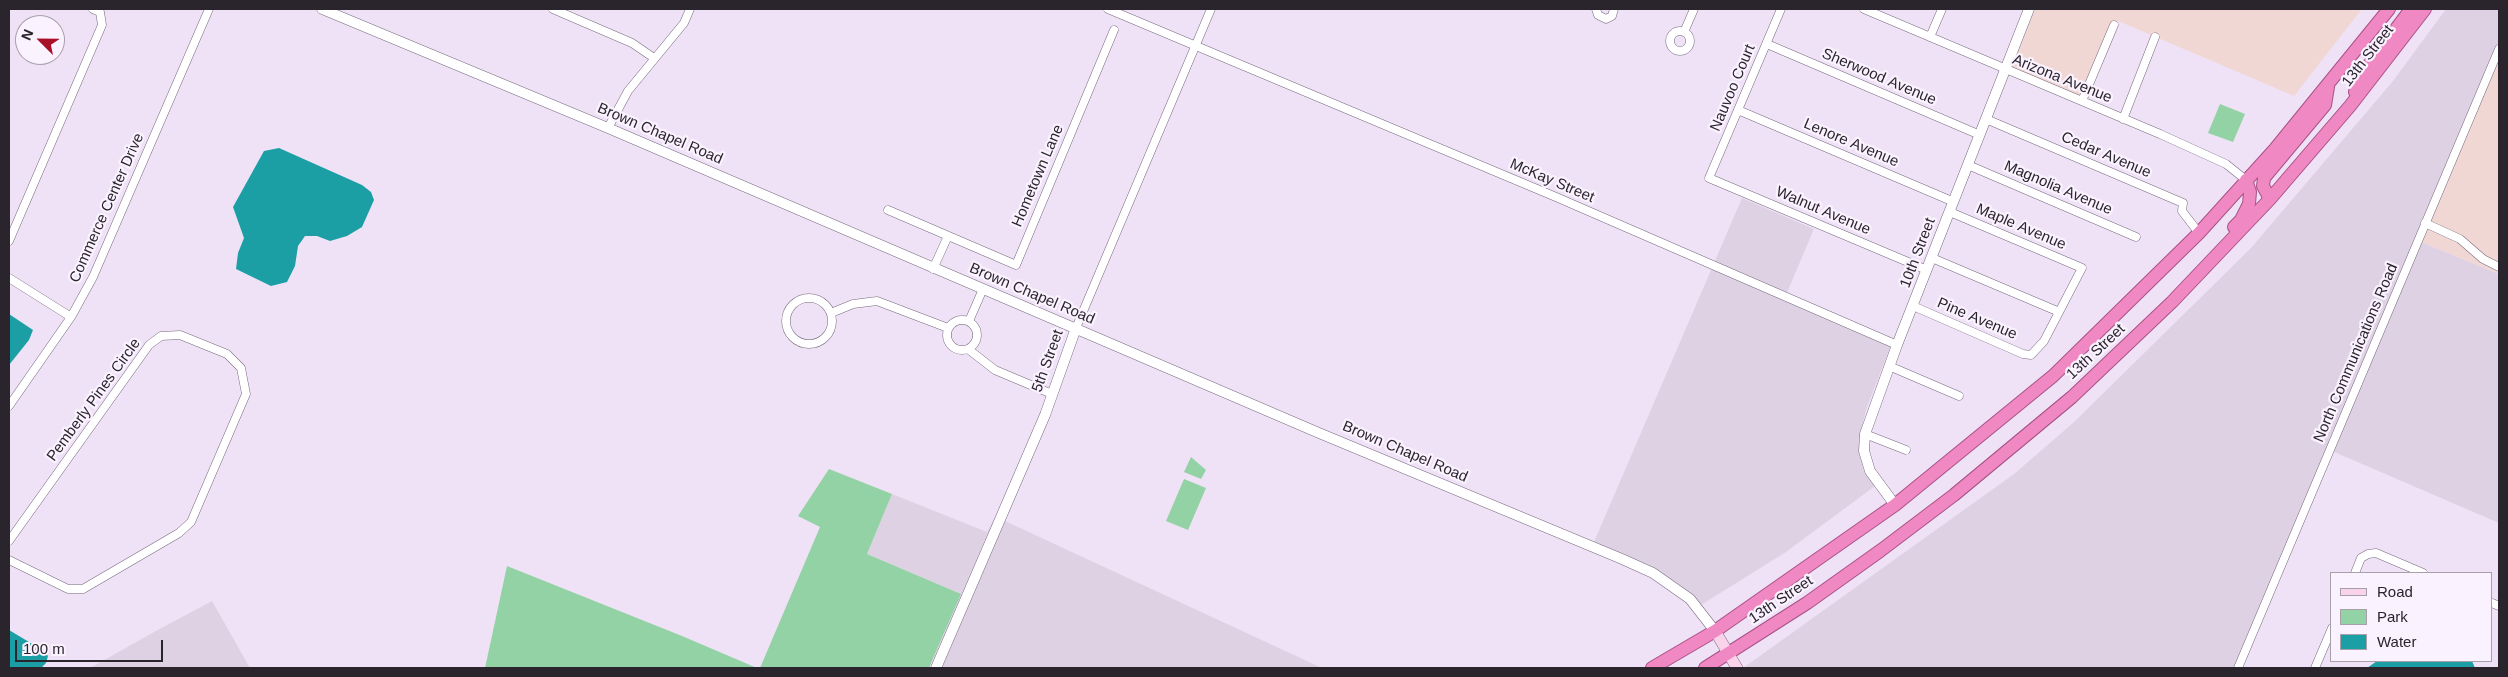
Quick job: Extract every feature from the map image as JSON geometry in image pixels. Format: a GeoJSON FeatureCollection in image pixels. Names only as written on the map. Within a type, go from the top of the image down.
{"type":"FeatureCollection","features":[{"type":"Feature","properties":{"kind":"highway","name":"13th Street"},"geometry":{"type":"LineString","coordinates":[[1652,668],[1715,631],[1895,505],[2053,376],[2200,233],[2328,87],[2389,9]]}},
{"type":"Feature","properties":{"kind":"highway"},"geometry":{"type":"LineString","coordinates":[[2350,106],[2364,70],[2411,9]]}},
{"type":"Feature","properties":{"kind":"highway","name":"13th Street"},"geometry":{"type":"LineString","coordinates":[[1705,668],[1729,654],[1873,556],[1994,462],[2072,397],[2172,302],[2270,200],[2350,106],[2425,9]]}},
{"type":"Feature","properties":{"kind":"highway"},"geometry":{"type":"LineString","coordinates":[[2270,200],[2263,186],[2264,178],[2325,105],[2328,87]]}},
{"type":"Feature","properties":{"kind":"highway"},"geometry":{"type":"LineString","coordinates":[[2220,253],[2221,245],[2227,234],[2241,220],[2249,204],[2250,192],[2246,180]]}},
{"type":"Feature","properties":{"kind":"main road"},"geometry":{"type":"LineString","coordinates":[[1715,631],[1737,668]]}},
{"type":"Feature","properties":{"kind":"street"},"geometry":{"type":"LineString","coordinates":[[9,241],[102,25],[100,12],[94,9]]}},
{"type":"Feature","properties":{"kind":"street","name":"Commerce Center Drive"},"geometry":{"type":"LineString","coordinates":[[9,406],[72,317],[113,233],[209,9]]}},
{"type":"Feature","properties":{"kind":"street","name":"Brown Chapel Road"},"geometry":{"type":"LineString","coordinates":[[322,9],[608,128],[933,269],[1653,573],[1690,599],[1715,631]]}},
{"type":"Feature","properties":{"kind":"street"},"geometry":{"type":"LineString","coordinates":[[553,9],[632,43],[654,58]]}},
{"type":"Feature","properties":{"kind":"street"},"geometry":{"type":"LineString","coordinates":[[608,128],[628,91],[684,23],[690,9]]}},
{"type":"Feature","properties":{"kind":"street","name":"McKay Street"},"geometry":{"type":"LineString","coordinates":[[1108,9],[1547,193],[1897,345]]}},
{"type":"Feature","properties":{"kind":"street","name":"5th Street"},"geometry":{"type":"LineString","coordinates":[[936,668],[1052,394],[1076,328],[1211,9]]}},
{"type":"Feature","properties":{"kind":"street"},"geometry":{"type":"LineString","coordinates":[[1596,9],[1598,15],[1603,18],[1612,16],[1614,9]]}},
{"type":"Feature","properties":{"kind":"street"},"geometry":{"type":"LineString","coordinates":[[1684,32],[1694,9]]}},
{"type":"Feature","properties":{"kind":"street","name":"Nauvoo Court"},"geometry":{"type":"LineString","coordinates":[[1709,178],[1781,9]]}},
{"type":"Feature","properties":{"kind":"street","name":"Arizona Avenue"},"geometry":{"type":"LineString","coordinates":[[1864,9],[2226,164],[2246,180]]}},
{"type":"Feature","properties":{"kind":"street"},"geometry":{"type":"LineString","coordinates":[[1930,37],[1942,9]]}},
{"type":"Feature","properties":{"kind":"street","name":"10th Street"},"geometry":{"type":"LineString","coordinates":[[1895,505],[1870,471],[1864,451],[1865,434],[1897,345],[2029,9]]}},
{"type":"Feature","properties":{"kind":"street"},"geometry":{"type":"LineString","coordinates":[[2082,101],[2114,26]]}},
{"type":"Feature","properties":{"kind":"street","name":"Hometown Lane"},"geometry":{"type":"LineString","coordinates":[[888,210],[1016,265],[1114,30]]}},
{"type":"Feature","properties":{"kind":"street"},"geometry":{"type":"LineString","coordinates":[[2123,119],[2155,37]]}},
{"type":"Feature","properties":{"kind":"street","name":"Sherwood Avenue"},"geometry":{"type":"LineString","coordinates":[[1767,44],[1980,135]]}},
{"type":"Feature","properties":{"kind":"street","name":"North Communications Road"},"geometry":{"type":"LineString","coordinates":[[2238,668],[2499,49]]}},
{"type":"Feature","properties":{"kind":"street","name":"Lenore Avenue"},"geometry":{"type":"LineString","coordinates":[[1738,110],[1952,207]]}},
{"type":"Feature","properties":{"kind":"street","name":"Cedar Avenue"},"geometry":{"type":"LineString","coordinates":[[1986,119],[2182,203],[2182,211],[2200,233]]}},
{"type":"Feature","properties":{"kind":"street","name":"Magnolia Avenue"},"geometry":{"type":"LineString","coordinates":[[1968,165],[2136,237]]}},
{"type":"Feature","properties":{"kind":"street","name":"Walnut Avenue"},"geometry":{"type":"LineString","coordinates":[[1709,178],[1927,270]]}},
{"type":"Feature","properties":{"kind":"street","name":"Maple Avenue"},"geometry":{"type":"LineString","coordinates":[[1952,207],[2082,268],[2057,311]]}},
{"type":"Feature","properties":{"kind":"street"},"geometry":{"type":"LineString","coordinates":[[2426,223],[2460,239],[2483,259],[2499,267]]}},
{"type":"Feature","properties":{"kind":"street"},"geometry":{"type":"LineString","coordinates":[[933,269],[948,236]]}},
{"type":"Feature","properties":{"kind":"street"},"geometry":{"type":"LineString","coordinates":[[1932,258],[2057,311]]}},
{"type":"Feature","properties":{"kind":"street"},"geometry":{"type":"LineString","coordinates":[[9,278],[72,317]]}},
{"type":"Feature","properties":{"kind":"street"},"geometry":{"type":"LineString","coordinates":[[969,320],[983,289]]}},
{"type":"Feature","properties":{"kind":"street"},"geometry":{"type":"LineString","coordinates":[[815,299],[827,307],[831,313],[831,329],[821,341],[806,344],[792,336],[788,330],[787,322],[790,309],[801,300],[815,299]]}},
{"type":"Feature","properties":{"kind":"street"},"geometry":{"type":"LineString","coordinates":[[831,313],[853,304],[877,301],[948,328]]}},
{"type":"Feature","properties":{"kind":"street","name":"Pine Avenue"},"geometry":{"type":"LineString","coordinates":[[1913,306],[2023,354],[2031,355],[2044,341],[2057,311]]}},
{"type":"Feature","properties":{"kind":"street"},"geometry":{"type":"LineString","coordinates":[[957,320],[969,320],[975,326],[978,334],[976,342],[968,349],[958,350],[950,344],[947,338],[948,328],[957,320]]}},
{"type":"Feature","properties":{"kind":"street","name":"Pemberly Pines Circle"},"geometry":{"type":"LineString","coordinates":[[9,541],[149,345],[155,340],[161,336],[180,335],[226,354],[241,368],[246,394],[191,522],[179,533],[83,588],[68,588],[9,560]]}},
{"type":"Feature","properties":{"kind":"street"},"geometry":{"type":"LineString","coordinates":[[968,349],[995,370],[1052,394]]}},
{"type":"Feature","properties":{"kind":"street"},"geometry":{"type":"LineString","coordinates":[[1890,366],[1959,396]]}},
{"type":"Feature","properties":{"kind":"street"},"geometry":{"type":"LineString","coordinates":[[1865,434],[1906,450]]}},
{"type":"Feature","properties":{"kind":"street"},"geometry":{"type":"LineString","coordinates":[[2355,572],[2361,558],[2368,554],[2376,554],[2421,572]]}},
{"type":"Feature","properties":{"kind":"street"},"geometry":{"type":"LineString","coordinates":[[2315,668],[2330,633]]}},
{"type":"Feature","properties":{"kind":"shaded area"},"geometry":{"type":"Polygon","coordinates":[[[2035,9],[2362,9],[2294,96],[2116,20],[2080,99],[2012,68],[2035,9]]]}},
{"type":"Feature","properties":{"kind":"shaded area"},"geometry":{"type":"Polygon","coordinates":[[[2446,9],[2499,9],[2499,45],[2419,241],[2499,274],[2499,523],[2332,451],[2237,668],[1743,668],[2014,474],[2073,423],[2251,248],[2393,81],[2446,9]]]}},
{"type":"Feature","properties":{"kind":"shaded area"},"geometry":{"type":"Polygon","coordinates":[[[2499,45],[2499,274],[2419,241],[2499,45]]]}},
{"type":"Feature","properties":{"kind":"shaded area"},"geometry":{"type":"Polygon","coordinates":[[[1742,198],[1814,229],[1786,295],[1893,340],[1867,407],[1860,433],[1859,452],[1864,472],[1875,486],[1786,552],[1701,605],[1693,595],[1656,569],[1594,542],[1742,198]]]}},
{"type":"Feature","properties":{"kind":"shaded area"},"geometry":{"type":"Polygon","coordinates":[[[892,494],[987,532],[995,516],[930,668],[961,594],[867,554],[892,494]]]}},
{"type":"Feature","properties":{"kind":"shaded area"},"geometry":{"type":"Polygon","coordinates":[[[1005,521],[1322,668],[942,668],[1005,521]]]}},
{"type":"Feature","properties":{"kind":"shaded area"},"geometry":{"type":"Polygon","coordinates":[[[212,601],[250,668],[90,668],[154,632],[212,601]]]}},
{"type":"Feature","properties":{"kind":"green space"},"geometry":{"type":"Polygon","coordinates":[[[2220,104],[2245,114],[2233,142],[2208,133],[2220,104]]]}},
{"type":"Feature","properties":{"kind":"green space"},"geometry":{"type":"Polygon","coordinates":[[[1191,457],[1206,470],[1201,479],[1184,472],[1191,457]]]}},
{"type":"Feature","properties":{"kind":"green space"},"geometry":{"type":"Polygon","coordinates":[[[829,469],[892,494],[867,554],[961,594],[929,668],[760,668],[820,527],[798,516],[829,469]]]}},
{"type":"Feature","properties":{"kind":"green space"},"geometry":{"type":"Polygon","coordinates":[[[1184,479],[1206,488],[1188,530],[1166,521],[1184,479]]]}},
{"type":"Feature","properties":{"kind":"green space"},"geometry":{"type":"Polygon","coordinates":[[[507,566],[682,636],[757,668],[485,668],[507,566]]]}},
{"type":"Feature","properties":{"kind":"water"},"geometry":{"type":"Polygon","coordinates":[[[279,148],[362,185],[371,192],[374,200],[362,227],[347,236],[330,241],[317,236],[305,236],[298,246],[295,266],[287,282],[271,286],[236,269],[238,253],[244,238],[233,207],[264,151],[279,148]]]}},
{"type":"Feature","properties":{"kind":"water"},"geometry":{"type":"Polygon","coordinates":[[[9,314],[33,330],[29,340],[9,365],[9,314]]]}},
{"type":"Feature","properties":{"kind":"water"},"geometry":{"type":"Polygon","coordinates":[[[9,630],[44,651],[48,656],[46,663],[41,668],[9,668],[9,630]]]}},
{"type":"Feature","properties":{"kind":"water"},"geometry":{"type":"Polygon","coordinates":[[[2376,662],[2472,662],[2475,668],[2367,668],[2376,662]]]}}]}
